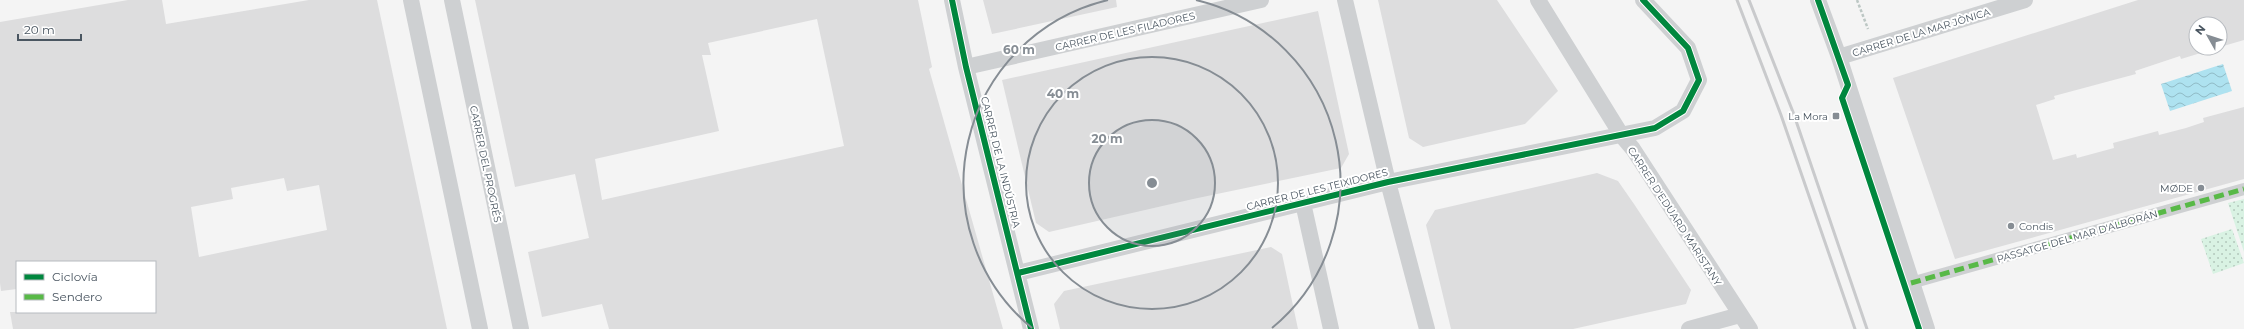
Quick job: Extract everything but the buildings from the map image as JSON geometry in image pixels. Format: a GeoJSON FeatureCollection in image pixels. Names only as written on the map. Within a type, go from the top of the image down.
{"type":"FeatureCollection","features":[{"type":"Feature","properties":{"kind":"street"},"geometry":{"type":"LineString","coordinates":[[411,0],[480,329]]}},
{"type":"Feature","properties":{"kind":"street","name":"CARRER DEL PROGRÉS"},"geometry":{"type":"LineString","coordinates":[[452,0],[521,329]]}},
{"type":"Feature","properties":{"kind":"street","name":"CARRER DE LA INDÚSTRIA"},"geometry":{"type":"LineString","coordinates":[[952,0],[966,67],[1031,329]]}},
{"type":"Feature","properties":{"kind":"street","name":"CARRER DE LES FILADORES"},"geometry":{"type":"LineString","coordinates":[[966,67],[1261,0]]}},
{"type":"Feature","properties":{"kind":"street"},"geometry":{"type":"LineString","coordinates":[[1345,0],[1388,182],[1427,329]]}},
{"type":"Feature","properties":{"kind":"street","name":"CARRER D'EDUARD MARISTANY"},"geometry":{"type":"LineString","coordinates":[[1538,0],[1622,136],[1633,149],[1750,329]]}},
{"type":"Feature","properties":{"kind":"street","name":"CARRER DE LES TEIXIDORES"},"geometry":{"type":"LineString","coordinates":[[1018,273],[1388,182],[1622,136],[1655,128],[1683,111],[1699,80],[1688,48],[1643,0]]}},
{"type":"Feature","properties":{"kind":"street"},"geometry":{"type":"LineString","coordinates":[[1818,0],[1839,57],[1927,329]]}},
{"type":"Feature","properties":{"kind":"street","name":"CARRER DE LA MAR JÒNICA"},"geometry":{"type":"LineString","coordinates":[[1839,57],[2025,0]]}},
{"type":"Feature","properties":{"kind":"street","name":"PASSATGE DEL MAR D'ALBORÁN"},"geometry":{"type":"LineString","coordinates":[[1911,283],[2244,189]]}},
{"type":"Feature","properties":{"kind":"street"},"geometry":{"type":"LineString","coordinates":[[1303,203],[1331,329]]}},
{"type":"Feature","properties":{"kind":"street"},"geometry":{"type":"LineString","coordinates":[[1689,329],[1740,315]]}},
{"type":"Feature","properties":{"kind":"path"},"geometry":{"type":"LineString","coordinates":[[1857,0],[1869,29]]}},
{"type":"Feature","properties":{"kind":"green space"},"geometry":{"type":"Polygon","coordinates":[[[2244,199],[2244,252],[2228,203],[2244,199]]]}},
{"type":"Feature","properties":{"kind":"green space"},"geometry":{"type":"Polygon","coordinates":[[[2232,229],[2244,263],[2213,274],[2201,239],[2232,229]]]}},
{"type":"Feature","properties":{"kind":"water"},"geometry":{"type":"Polygon","coordinates":[[[2223,64],[2232,91],[2170,111],[2161,84],[2223,64]]]}},
{"type":"Feature","properties":{"kind":"railway"},"geometry":{"type":"LineString","coordinates":[[1737,0],[1781,115],[1855,329]]}},
{"type":"Feature","properties":{"kind":"railway"},"geometry":{"type":"LineString","coordinates":[[1749,0],[1793,112],[1867,329]]}},
{"type":"Feature","properties":{"kind":"marked path"},"geometry":{"type":"LineString","coordinates":[[1911,283],[2244,189]]}},
{"type":"Feature","properties":{"kind":"cycle path"},"geometry":{"type":"LineString","coordinates":[[952,0],[966,67],[1031,329]]}},
{"type":"Feature","properties":{"kind":"cycle path"},"geometry":{"type":"LineString","coordinates":[[1018,273],[1388,182],[1655,128],[1683,111],[1699,80],[1688,48],[1643,0]]}},
{"type":"Feature","properties":{"kind":"cycle path"},"geometry":{"type":"LineString","coordinates":[[1818,0],[1848,85],[1842,98],[1919,329]]}},
{"type":"Feature","properties":{"kind":"place","name":"La Mora"},"geometry":{"type":"Point","coordinates":[1836,116]}},
{"type":"Feature","properties":{"kind":"place","name":"MØDE"},"geometry":{"type":"Point","coordinates":[2201,188]}},
{"type":"Feature","properties":{"kind":"place","name":"Condis"},"geometry":{"type":"Point","coordinates":[2011,226]}}]}
